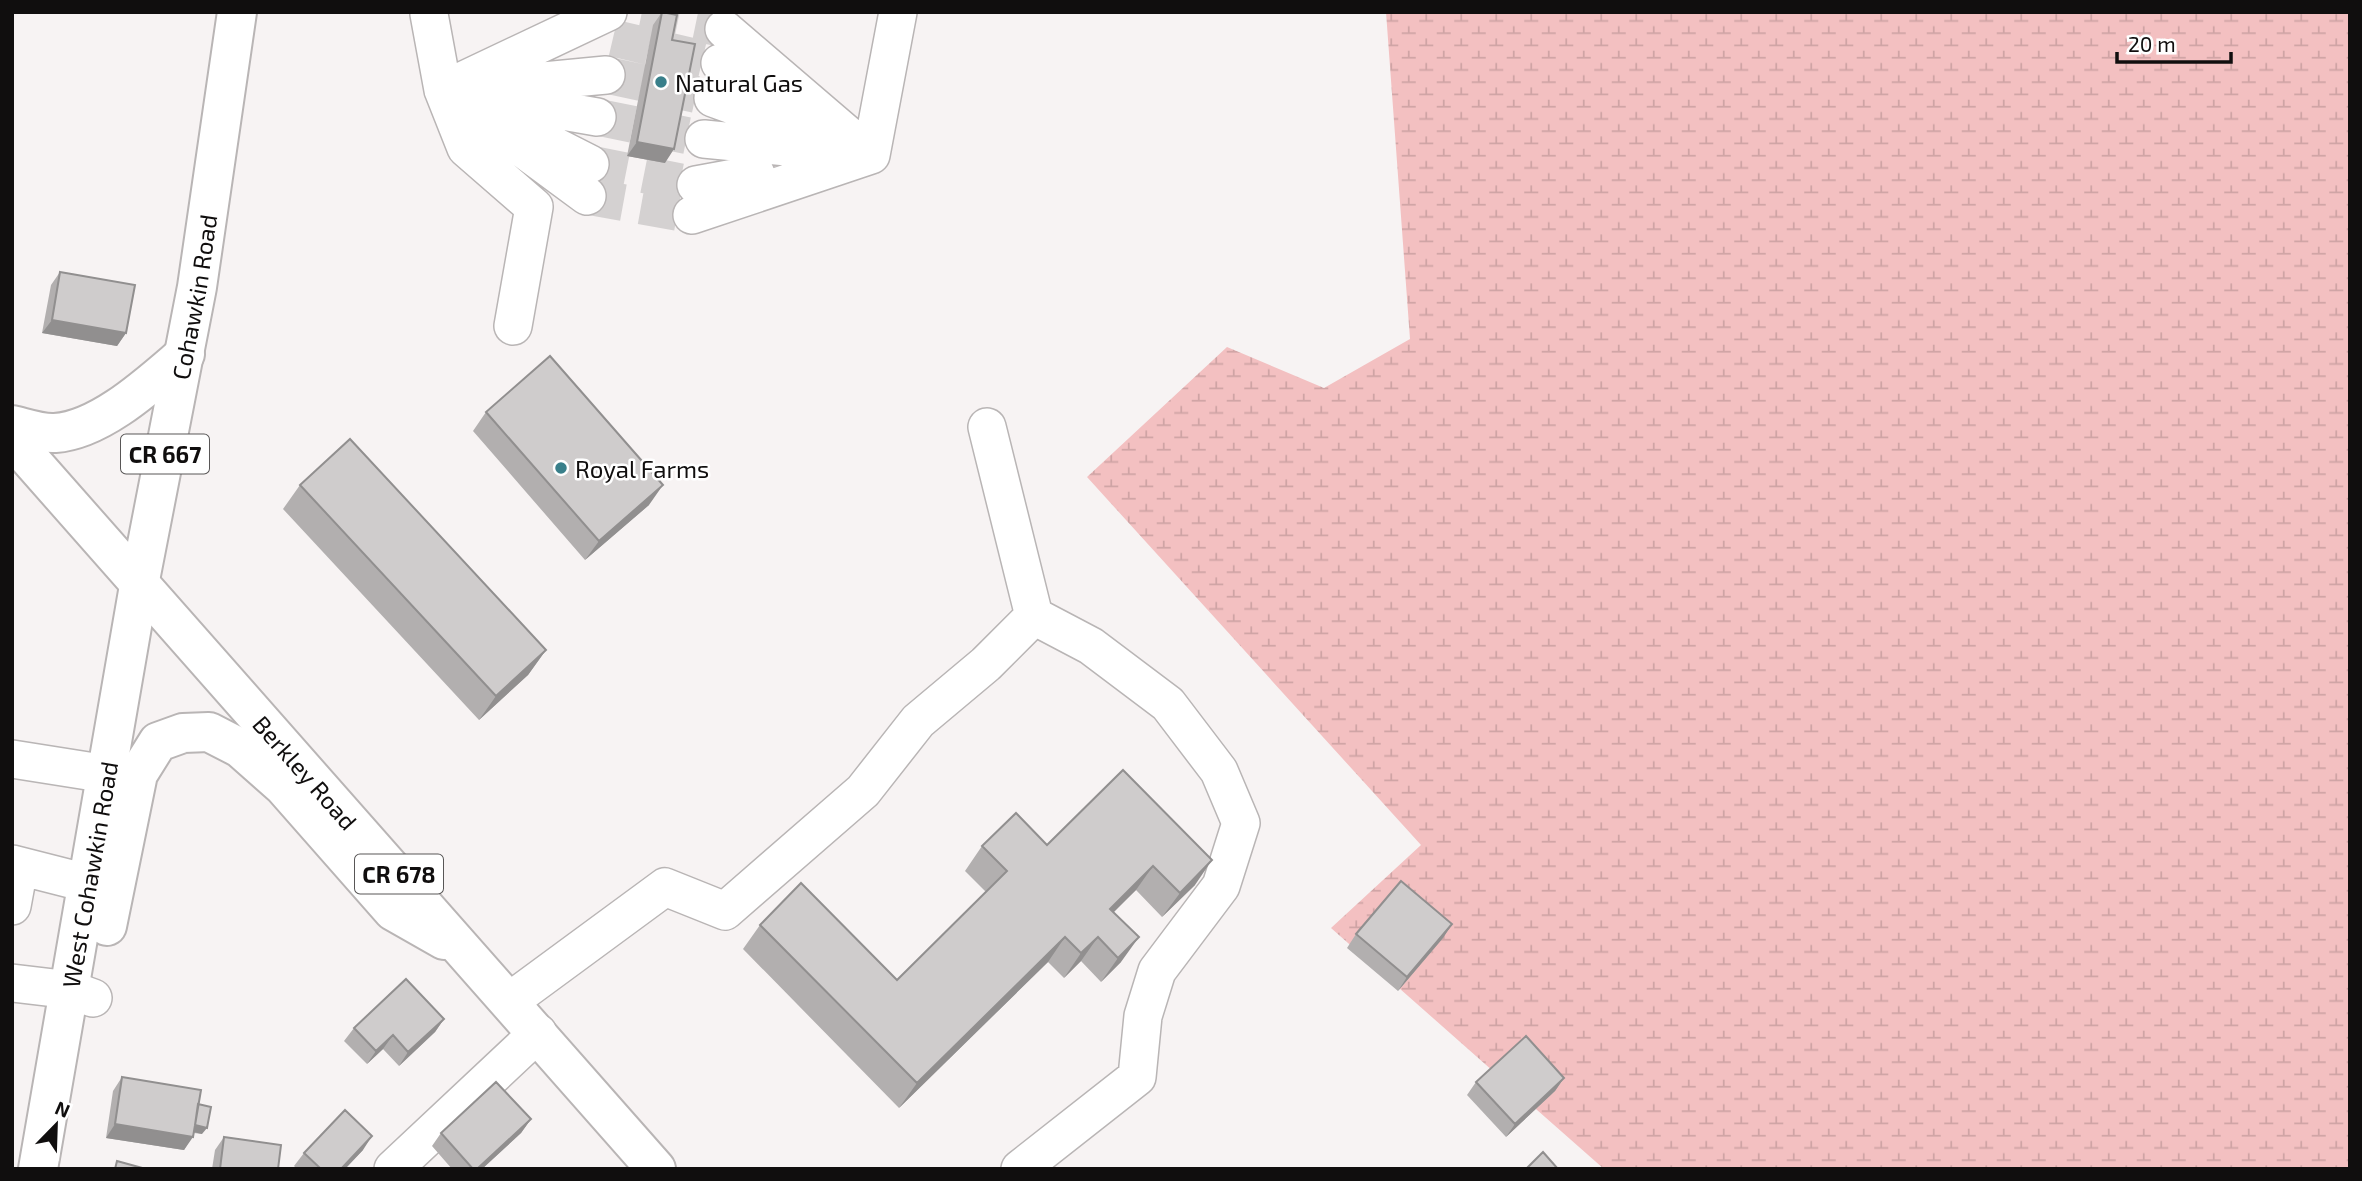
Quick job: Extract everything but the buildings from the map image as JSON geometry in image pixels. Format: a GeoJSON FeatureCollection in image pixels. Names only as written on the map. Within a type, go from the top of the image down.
{"type":"FeatureCollection","features":[{"type":"Feature","properties":{"kind":"main road","name":"Cohawkin Road"},"geometry":{"type":"LineString","coordinates":[[139,580],[184,354],[237,12]]}},
{"type":"Feature","properties":{"kind":"main road"},"geometry":{"type":"LineString","coordinates":[[12,425],[54,434],[86,426],[143,390],[184,354]]}},
{"type":"Feature","properties":{"kind":"main road","name":"Berkley Road"},"geometry":{"type":"LineString","coordinates":[[12,439],[538,1032],[656,1169]]}},
{"type":"Feature","properties":{"kind":"main road","name":"West Cohawkin Road"},"geometry":{"type":"LineString","coordinates":[[38,1169],[57,1073],[82,994],[122,774],[139,580]]}},
{"type":"Feature","properties":{"kind":"main road"},"geometry":{"type":"LineString","coordinates":[[122,774],[158,742],[183,733],[209,733],[240,748],[283,786],[393,911],[470,955]]}},
{"type":"Feature","properties":{"kind":"lane"},"geometry":{"type":"LineString","coordinates":[[871,155],[898,12]]}},
{"type":"Feature","properties":{"kind":"lane"},"geometry":{"type":"LineString","coordinates":[[425,13],[443,90],[466,148],[534,207],[513,326]]}},
{"type":"Feature","properties":{"kind":"lane"},"geometry":{"type":"LineString","coordinates":[[443,90],[610,25]]}},
{"type":"Feature","properties":{"kind":"lane"},"geometry":{"type":"LineString","coordinates":[[722,46],[871,155]]}},
{"type":"Feature","properties":{"kind":"lane"},"geometry":{"type":"LineString","coordinates":[[443,90],[606,75]]}},
{"type":"Feature","properties":{"kind":"lane"},"geometry":{"type":"LineString","coordinates":[[443,90],[597,117]]}},
{"type":"Feature","properties":{"kind":"lane"},"geometry":{"type":"LineString","coordinates":[[443,90],[589,180]]}},
{"type":"Feature","properties":{"kind":"lane"},"geometry":{"type":"LineString","coordinates":[[713,98],[871,155]]}},
{"type":"Feature","properties":{"kind":"lane"},"geometry":{"type":"LineString","coordinates":[[704,139],[871,155]]}},
{"type":"Feature","properties":{"kind":"lane"},"geometry":{"type":"LineString","coordinates":[[694,200],[871,155]]}},
{"type":"Feature","properties":{"kind":"lane"},"geometry":{"type":"LineString","coordinates":[[987,428],[1034,616],[1091,646],[1168,704],[1219,771],[1241,823],[1221,886],[1157,971],[1143,1016],[1137,1077],[1020,1169]]}},
{"type":"Feature","properties":{"kind":"lane"},"geometry":{"type":"LineString","coordinates":[[510,1001],[665,887],[725,911],[863,791],[918,721],[986,664],[1034,616]]}},
{"type":"Feature","properties":{"kind":"lane"},"geometry":{"type":"LineString","coordinates":[[12,759],[122,774]]}},
{"type":"Feature","properties":{"kind":"lane"},"geometry":{"type":"LineString","coordinates":[[12,906],[16,866],[101,888]]}},
{"type":"Feature","properties":{"kind":"lane"},"geometry":{"type":"LineString","coordinates":[[12,983],[82,994]]}},
{"type":"Feature","properties":{"kind":"lane"},"geometry":{"type":"LineString","coordinates":[[393,1169],[538,1032]]}},
{"type":"Feature","properties":{"kind":"green space"},"geometry":{"type":"Polygon","coordinates":[[[1386,12],[2350,12],[2350,1169],[1604,1169],[1331,928],[1421,845],[1087,477],[1227,347],[1324,388],[1410,339],[1386,12]]]}},
{"type":"Feature","properties":{"kind":"tunnel"},"geometry":{"type":"LineString","coordinates":[[642,12],[724,29]]}},
{"type":"Feature","properties":{"kind":"tunnel"},"geometry":{"type":"LineString","coordinates":[[613,38],[720,63]]}},
{"type":"Feature","properties":{"kind":"tunnel"},"geometry":{"type":"LineString","coordinates":[[606,75],[713,98]]}},
{"type":"Feature","properties":{"kind":"tunnel"},"geometry":{"type":"LineString","coordinates":[[597,117],[704,139]]}},
{"type":"Feature","properties":{"kind":"tunnel"},"geometry":{"type":"LineString","coordinates":[[590,164],[696,185]]}},
{"type":"Feature","properties":{"kind":"tunnel"},"geometry":{"type":"LineString","coordinates":[[587,196],[692,215]]}},
{"type":"Feature","properties":{"kind":"place","name":"Natural Gas"},"geometry":{"type":"Point","coordinates":[661,82]}},
{"type":"Feature","properties":{"kind":"place","name":"Royal Farms"},"geometry":{"type":"Point","coordinates":[561,468]}}]}
